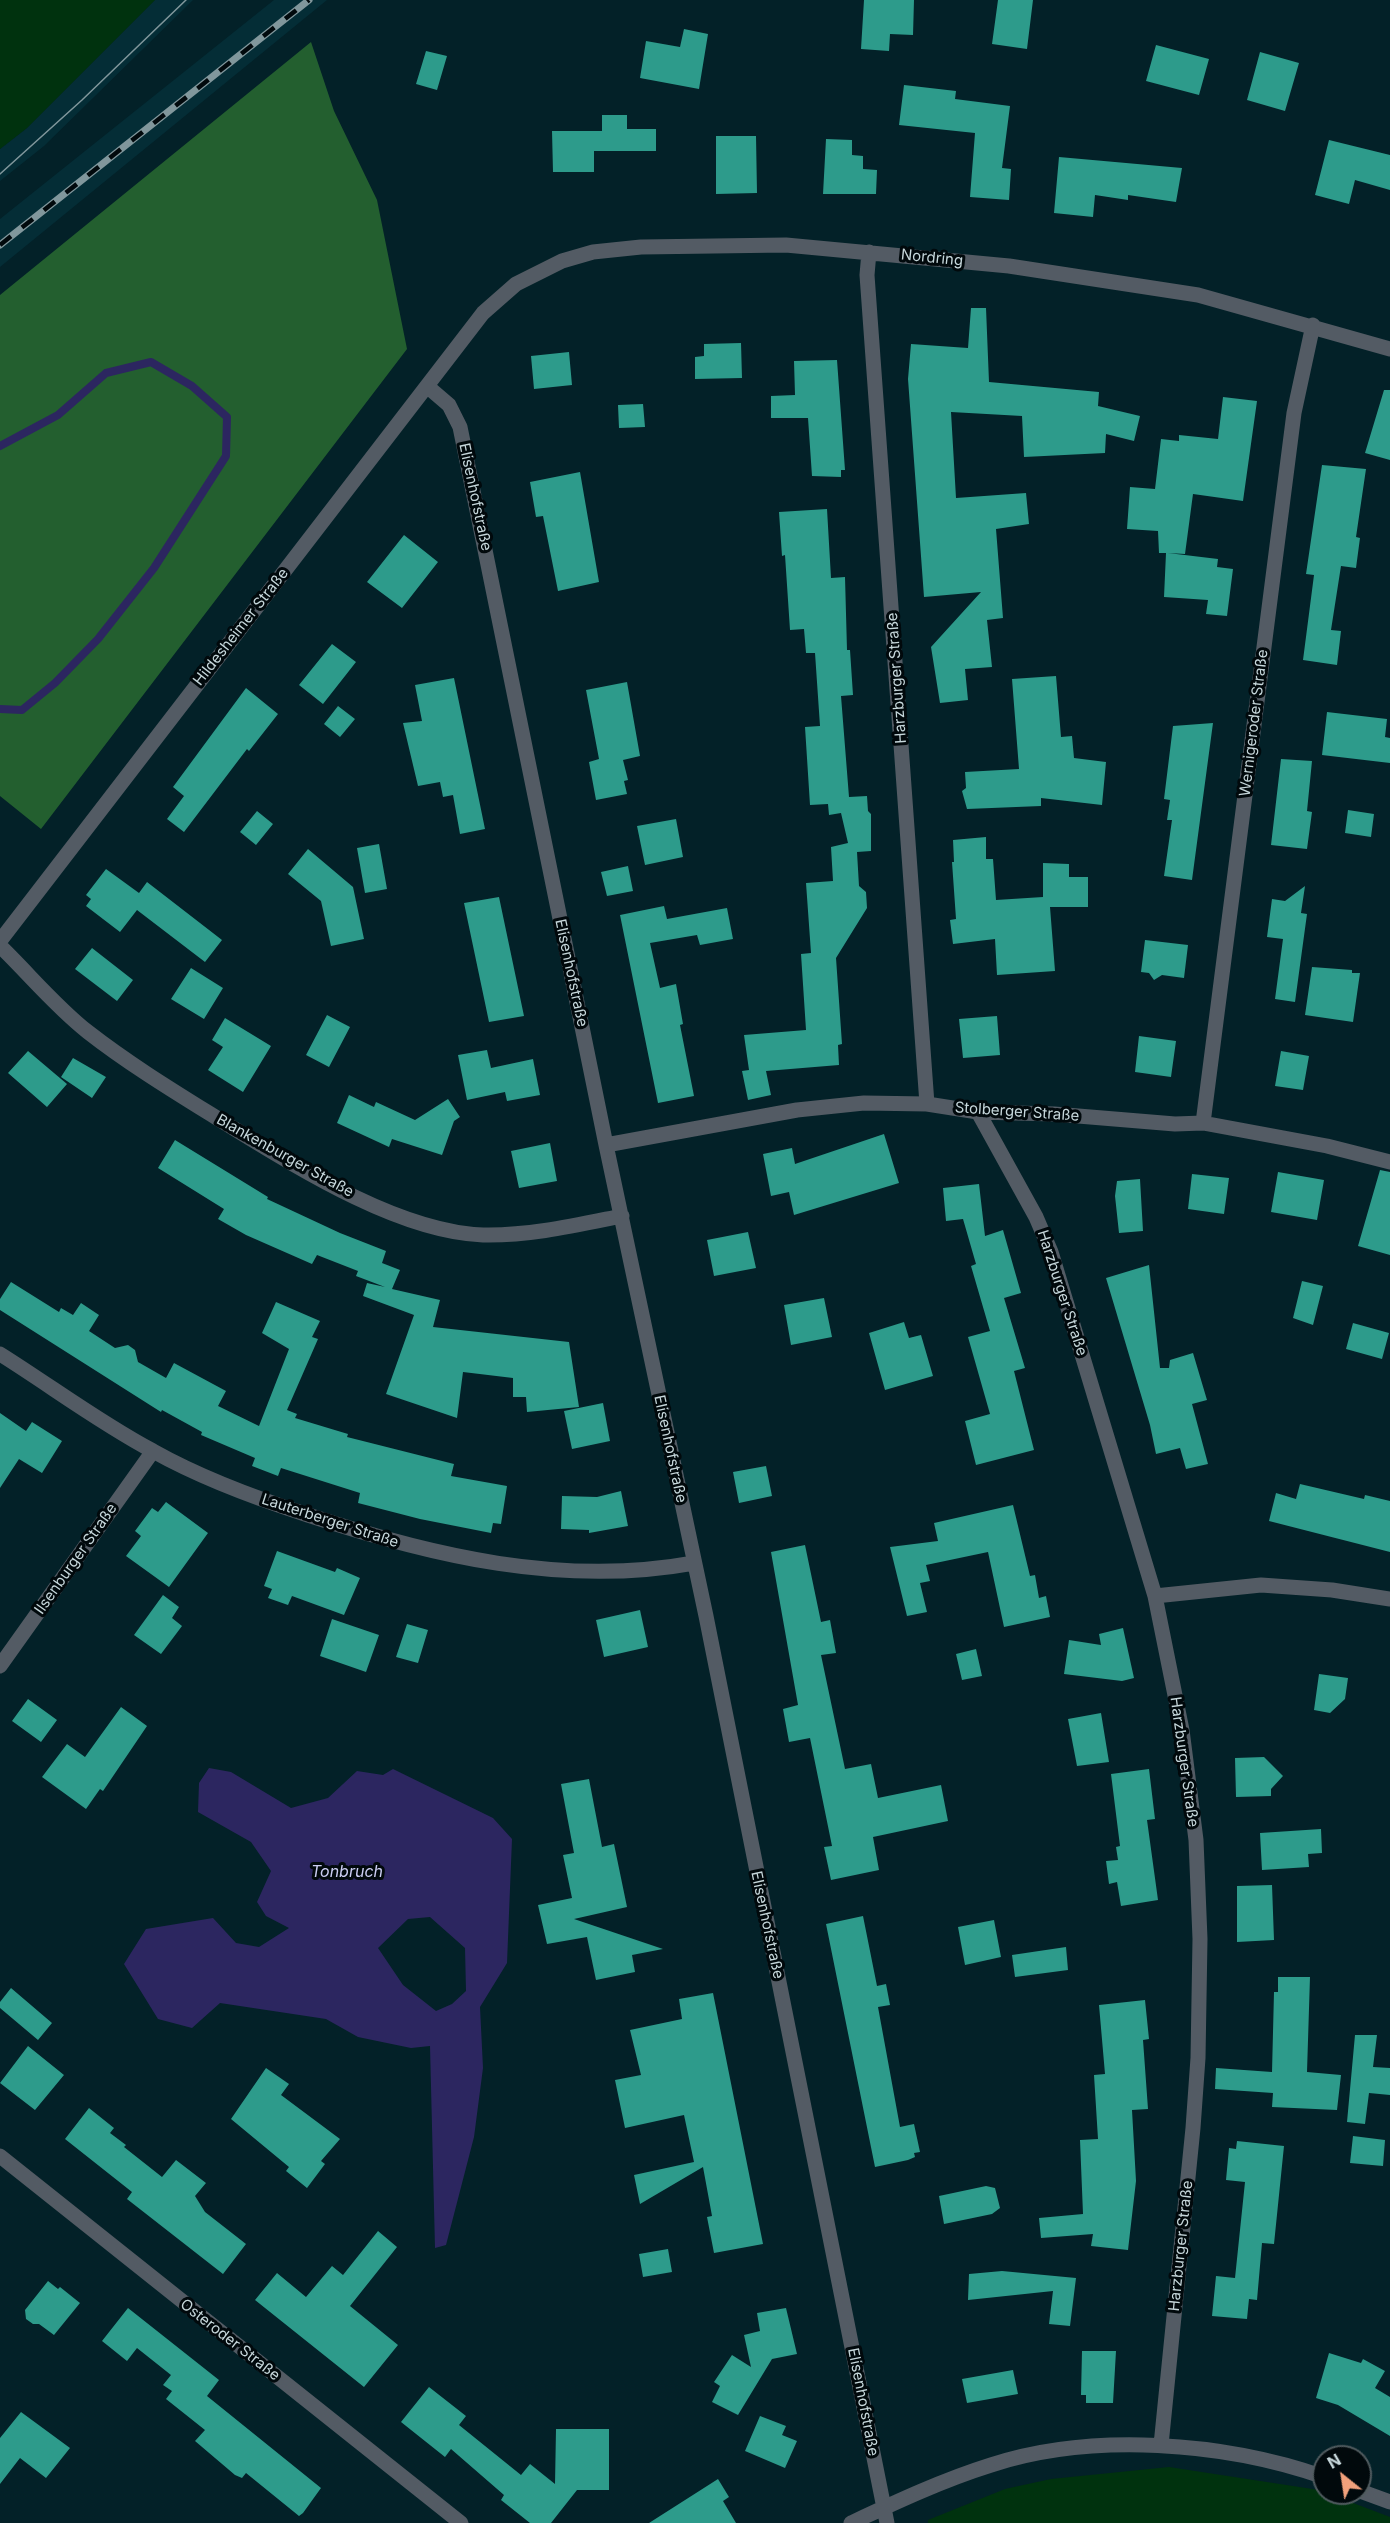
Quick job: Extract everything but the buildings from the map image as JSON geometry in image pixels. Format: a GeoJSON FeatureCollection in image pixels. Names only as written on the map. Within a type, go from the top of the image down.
{"type":"FeatureCollection","features":[{"type":"Feature","properties":{"kind":"street","name":"Nordring"},"geometry":{"type":"LineString","coordinates":[[483,313],[516,284],[562,261],[593,252],[641,247],[786,245],[1009,266],[1117,281],[1197,295],[1390,348]]}},
{"type":"Feature","properties":{"kind":"street","name":"Harzburger Straße"},"geometry":{"type":"LineString","coordinates":[[869,252],[867,275],[927,1104]]}},
{"type":"Feature","properties":{"kind":"street","name":"Hildesheimer Straße"},"geometry":{"type":"LineString","coordinates":[[0,941],[483,313]]}},
{"type":"Feature","properties":{"kind":"street","name":"Wernigeroder Straße"},"geometry":{"type":"LineString","coordinates":[[1203,1123],[1294,412],[1313,325]]}},
{"type":"Feature","properties":{"kind":"street","name":"Elisenhofstraße"},"geometry":{"type":"LineString","coordinates":[[428,387],[449,405],[460,427],[694,1563],[885,2515]]}},
{"type":"Feature","properties":{"kind":"street","name":"Blankenburger Straße"},"geometry":{"type":"LineString","coordinates":[[0,946],[87,1031],[164,1086],[310,1173],[408,1219],[482,1235],[518,1234],[622,1215]]}},
{"type":"Feature","properties":{"kind":"street","name":"Stolberger Straße"},"geometry":{"type":"LineString","coordinates":[[606,1144],[798,1110],[864,1103],[927,1104],[978,1112],[1054,1114],[1175,1124],[1203,1123],[1327,1146],[1390,1162]]}},
{"type":"Feature","properties":{"kind":"street","name":"Harzburger Straße"},"geometry":{"type":"LineString","coordinates":[[978,1112],[1036,1217],[1051,1252],[1155,1596],[1182,1730],[1196,1840],[1200,1939],[1193,2128],[1161,2445]]}},
{"type":"Feature","properties":{"kind":"street","name":"Lauterberger Straße"},"geometry":{"type":"LineString","coordinates":[[0,1354],[153,1451],[266,1501],[389,1541],[484,1563],[638,1572],[694,1563]]}},
{"type":"Feature","properties":{"kind":"street","name":"Ilsenburger Straße"},"geometry":{"type":"LineString","coordinates":[[0,1666],[153,1451]]}},
{"type":"Feature","properties":{"kind":"street"},"geometry":{"type":"LineString","coordinates":[[1155,1596],[1261,1585],[1332,1590],[1390,1599]]}},
{"type":"Feature","properties":{"kind":"street","name":"Osteroder Straße"},"geometry":{"type":"LineString","coordinates":[[0,2156],[461,2523]]}},
{"type":"Feature","properties":{"kind":"street"},"geometry":{"type":"LineString","coordinates":[[851,2523],[885,2515],[991,2465],[1043,2452],[1125,2444],[1161,2445],[1252,2459],[1312,2474]]}},
{"type":"Feature","properties":{"kind":"street"},"geometry":{"type":"LineString","coordinates":[[1372,2495],[1390,2502]]}},
{"type":"Feature","properties":{"kind":"shaded area"},"geometry":{"type":"Polygon","coordinates":[[[155,0],[193,0],[44,146],[0,181],[0,149],[27,128],[155,0]]]}},
{"type":"Feature","properties":{"kind":"shaded area"},"geometry":{"type":"Polygon","coordinates":[[[274,0],[327,0],[0,267],[0,219],[274,0]]]}},
{"type":"Feature","properties":{"kind":"green space"},"geometry":{"type":"Polygon","coordinates":[[[0,0],[155,0],[27,128],[0,149],[0,0]]]}},
{"type":"Feature","properties":{"kind":"green space"},"geometry":{"type":"Polygon","coordinates":[[[311,42],[334,111],[377,200],[407,349],[41,829],[0,796],[0,295],[311,42]]]}},
{"type":"Feature","properties":{"kind":"green space"},"geometry":{"type":"Polygon","coordinates":[[[1169,2467],[1312,2489],[1312,2505],[1358,2505],[1390,2517],[1390,2523],[928,2523],[928,2520],[1005,2489],[1051,2479],[1169,2467]]]}},
{"type":"Feature","properties":{"kind":"water","name":"Tonbruch"},"geometry":{"type":"Polygon","coordinates":[[[209,1768],[231,1772],[291,1808],[328,1798],[357,1771],[383,1775],[393,1769],[493,1818],[512,1839],[507,1963],[480,2007],[483,2068],[474,2137],[446,2245],[435,2248],[430,2046],[411,2048],[358,2037],[326,2019],[220,2003],[192,2028],[158,2019],[124,1964],[146,1929],[213,1918],[236,1943],[259,1947],[289,1928],[266,1916],[257,1902],[271,1871],[251,1842],[198,1812],[199,1783],[209,1768]],[[430,1917],[408,1919],[378,1948],[403,1985],[436,2011],[452,2004],[466,1991],[465,1948],[430,1917]]]}},
{"type":"Feature","properties":{"kind":"waterway"},"geometry":{"type":"LineString","coordinates":[[0,446],[58,415],[106,373],[151,362],[192,386],[227,417],[226,456],[154,568],[98,639],[55,683],[22,710],[0,709]]}},
{"type":"Feature","properties":{"kind":"tram line"},"geometry":{"type":"LineString","coordinates":[[0,174],[82,100],[186,0]]}},
{"type":"Feature","properties":{"kind":"railway"},"geometry":{"type":"LineString","coordinates":[[0,245],[309,0]]}}]}
